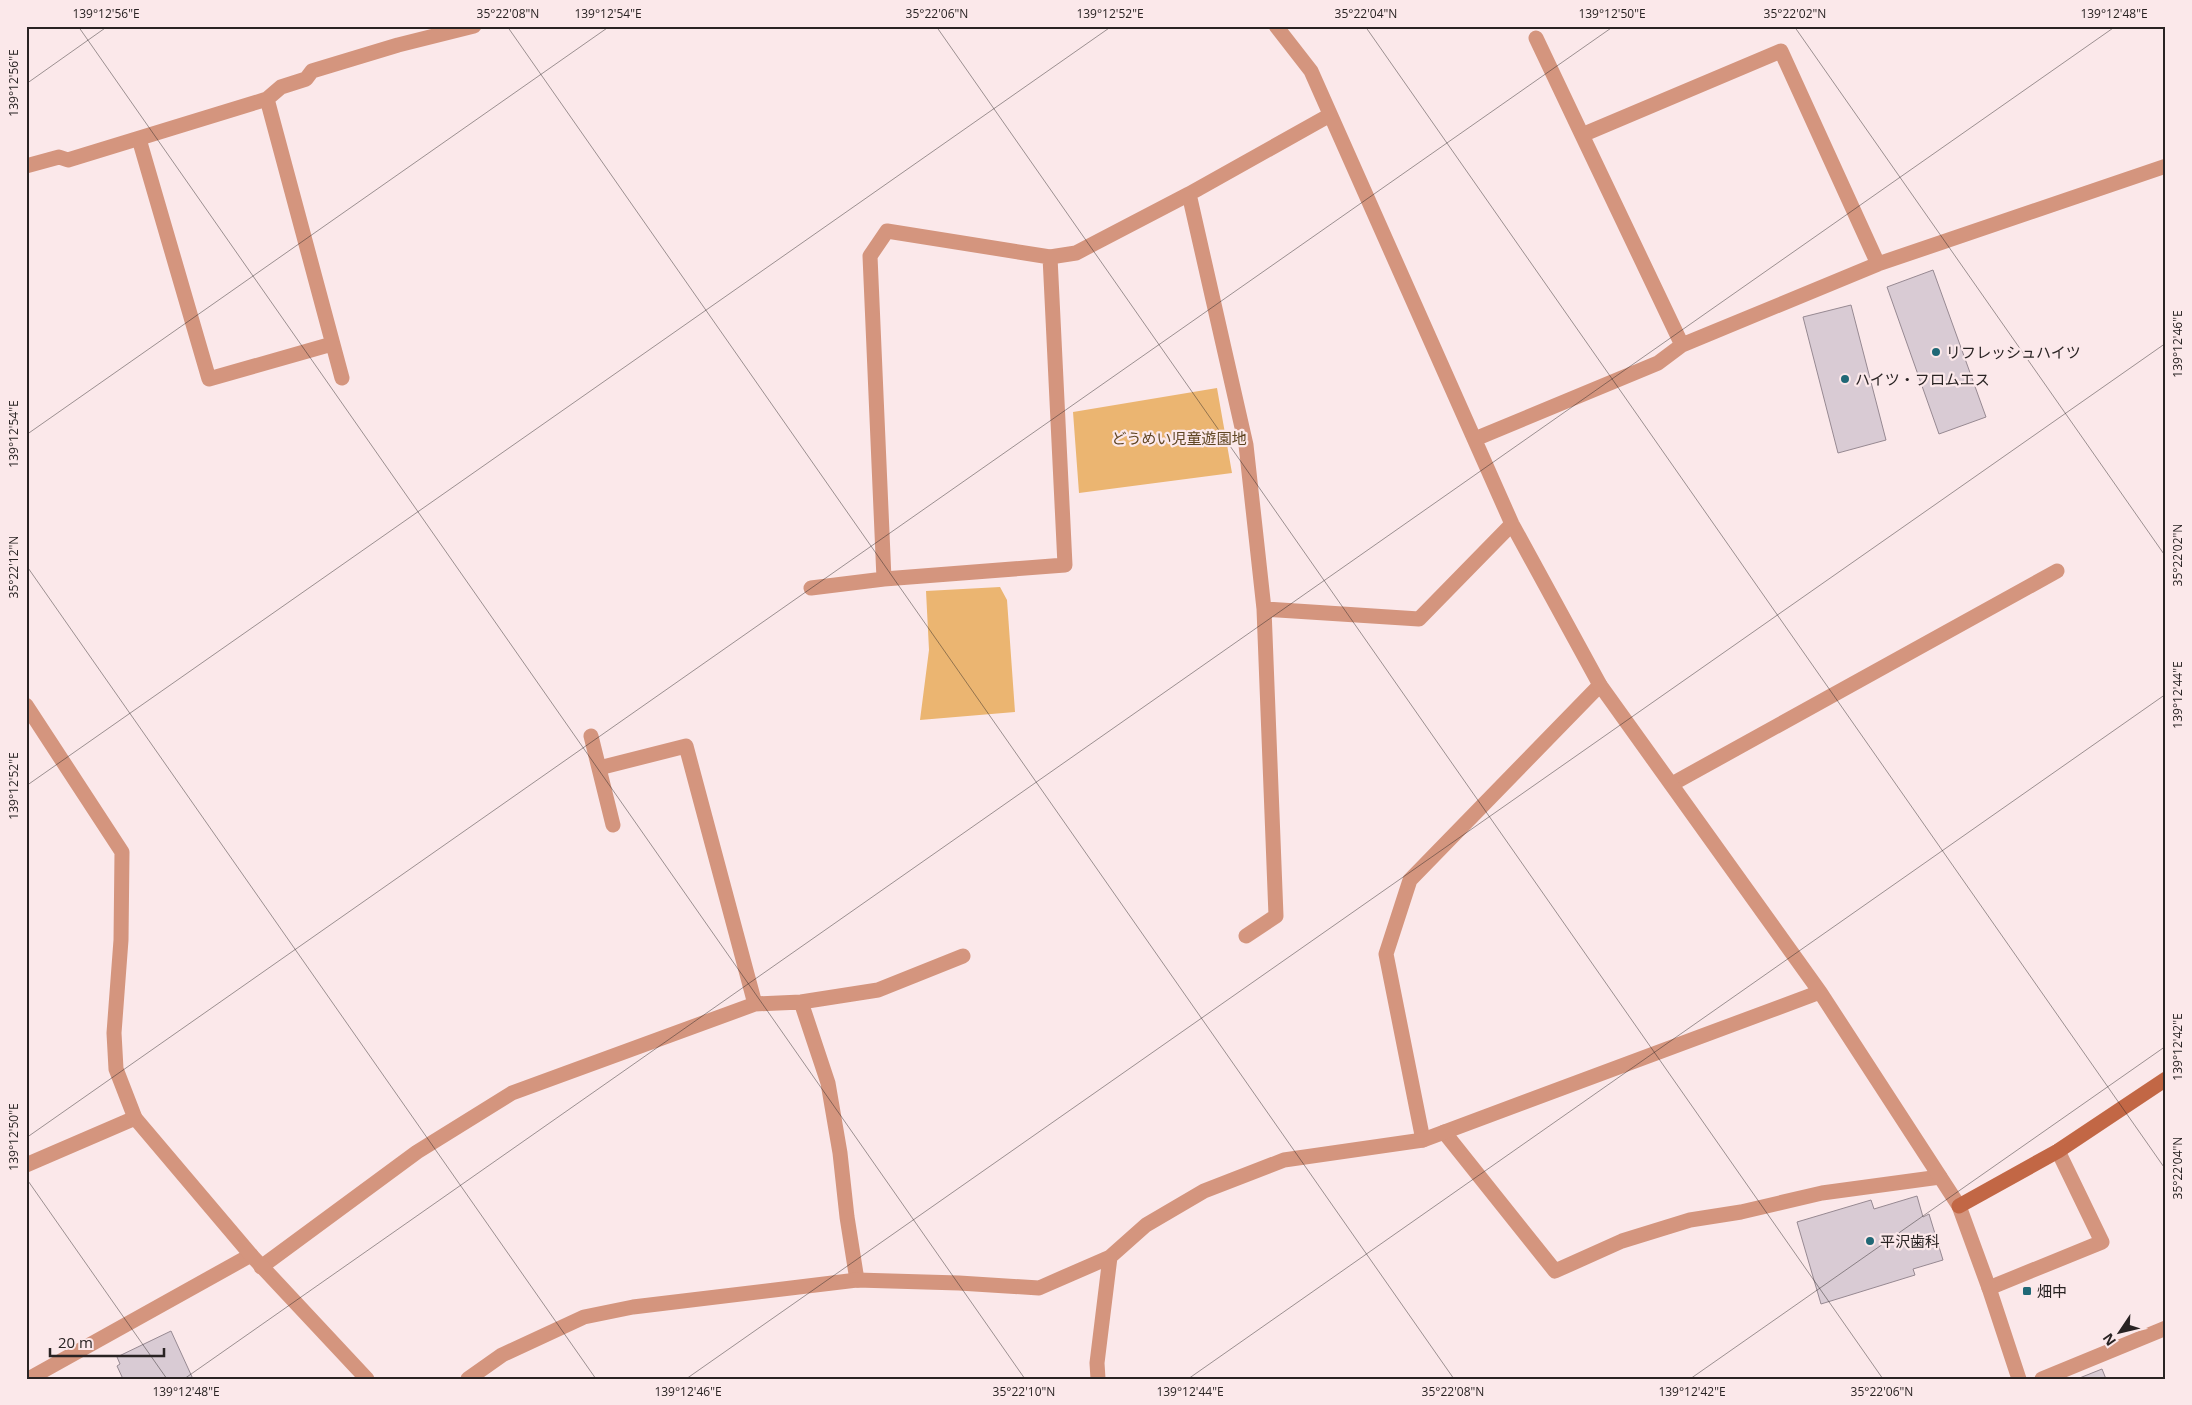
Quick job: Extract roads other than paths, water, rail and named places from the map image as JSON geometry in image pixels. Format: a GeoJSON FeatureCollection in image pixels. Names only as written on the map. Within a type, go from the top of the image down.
{"type":"FeatureCollection","features":[{"type":"Feature","properties":{"kind":"street"},"geometry":{"type":"LineString","coordinates":[[26,166],[59,157],[68,160],[267,99],[281,87],[306,79],[312,71],[398,45],[474,26]]}},
{"type":"Feature","properties":{"kind":"street"},"geometry":{"type":"LineString","coordinates":[[1276,26],[1311,70],[1512,524],[1600,685],[1820,992],[1959,1206],[1989,1288],[2018,1379]]}},
{"type":"Feature","properties":{"kind":"street"},"geometry":{"type":"LineString","coordinates":[[1536,38],[1682,345]]}},
{"type":"Feature","properties":{"kind":"street"},"geometry":{"type":"LineString","coordinates":[[1582,135],[1780,50],[1878,264]]}},
{"type":"Feature","properties":{"kind":"street"},"geometry":{"type":"LineString","coordinates":[[267,99],[342,378]]}},
{"type":"Feature","properties":{"kind":"street"},"geometry":{"type":"LineString","coordinates":[[884,579],[870,256],[887,232],[1050,257],[1076,253],[1189,194],[1330,115]]}},
{"type":"Feature","properties":{"kind":"street"},"geometry":{"type":"LineString","coordinates":[[139,139],[208,379],[332,344]]}},
{"type":"Feature","properties":{"kind":"street"},"geometry":{"type":"LineString","coordinates":[[1476,439],[1658,363],[1682,345],[1878,264],[2166,166]]}},
{"type":"Feature","properties":{"kind":"street"},"geometry":{"type":"LineString","coordinates":[[1189,194],[1246,445],[1264,609],[1276,916],[1246,936]]}},
{"type":"Feature","properties":{"kind":"street"},"geometry":{"type":"LineString","coordinates":[[811,588],[884,579],[1065,565],[1050,257]]}},
{"type":"Feature","properties":{"kind":"street"},"geometry":{"type":"LineString","coordinates":[[1264,609],[1419,619],[1512,524]]}},
{"type":"Feature","properties":{"kind":"street"},"geometry":{"type":"LineString","coordinates":[[1672,784],[2057,571]]}},
{"type":"Feature","properties":{"kind":"street"},"geometry":{"type":"LineString","coordinates":[[1423,1140],[1386,954],[1410,880],[1600,685]]}},
{"type":"Feature","properties":{"kind":"street"},"geometry":{"type":"LineString","coordinates":[[26,705],[122,852],[121,940],[114,1033],[116,1069],[136,1118],[251,1255],[367,1379]]}},
{"type":"Feature","properties":{"kind":"street"},"geometry":{"type":"LineString","coordinates":[[591,736],[613,825]]}},
{"type":"Feature","properties":{"kind":"street"},"geometry":{"type":"LineString","coordinates":[[599,768],[686,746],[755,1004]]}},
{"type":"Feature","properties":{"kind":"street"},"geometry":{"type":"LineString","coordinates":[[262,1267],[417,1152],[512,1093],[755,1004],[801,1002],[878,990],[963,956]]}},
{"type":"Feature","properties":{"kind":"street"},"geometry":{"type":"LineString","coordinates":[[468,1379],[502,1355],[584,1317],[634,1307],[858,1280],[1039,1288],[1110,1257],[1146,1225],[1204,1191],[1284,1160],[1423,1140],[1820,992]]}},
{"type":"Feature","properties":{"kind":"street"},"geometry":{"type":"LineString","coordinates":[[801,1002],[828,1083],[840,1153],[847,1218],[858,1280]]}},
{"type":"Feature","properties":{"kind":"street"},"geometry":{"type":"LineString","coordinates":[[1959,1206],[2058,1151],[2166,1079]]}},
{"type":"Feature","properties":{"kind":"street"},"geometry":{"type":"LineString","coordinates":[[26,1165],[136,1118]]}},
{"type":"Feature","properties":{"kind":"street"},"geometry":{"type":"LineString","coordinates":[[1444,1132],[1555,1271],[1622,1241],[1690,1220],[1741,1212],[1822,1193],[1940,1178]]}},
{"type":"Feature","properties":{"kind":"street"},"geometry":{"type":"LineString","coordinates":[[1989,1288],[2102,1242],[2058,1151]]}},
{"type":"Feature","properties":{"kind":"street"},"geometry":{"type":"LineString","coordinates":[[32,1378],[251,1255]]}},
{"type":"Feature","properties":{"kind":"street"},"geometry":{"type":"LineString","coordinates":[[1098,1379],[1098,1363],[1110,1257]]}},
{"type":"Feature","properties":{"kind":"street"},"geometry":{"type":"LineString","coordinates":[[2042,1379],[2166,1328]]}},
{"type":"Feature","properties":{"kind":"place","name":"リフレッシュハイツ"},"geometry":{"type":"Point","coordinates":[1936,352]}},
{"type":"Feature","properties":{"kind":"place","name":"ハイツ・フロムエス"},"geometry":{"type":"Point","coordinates":[1845,379]}},
{"type":"Feature","properties":{"kind":"place","name":"平沢歯科"},"geometry":{"type":"Point","coordinates":[1870,1241]}},
{"type":"Feature","properties":{"kind":"place","name":"畑中"},"geometry":{"type":"Point","coordinates":[2027,1291]}},
{"type":"Feature","properties":{"kind":"park label","name":"どうめい児童遊園地"},"geometry":{"type":"Point","coordinates":[1179,438]}}]}
